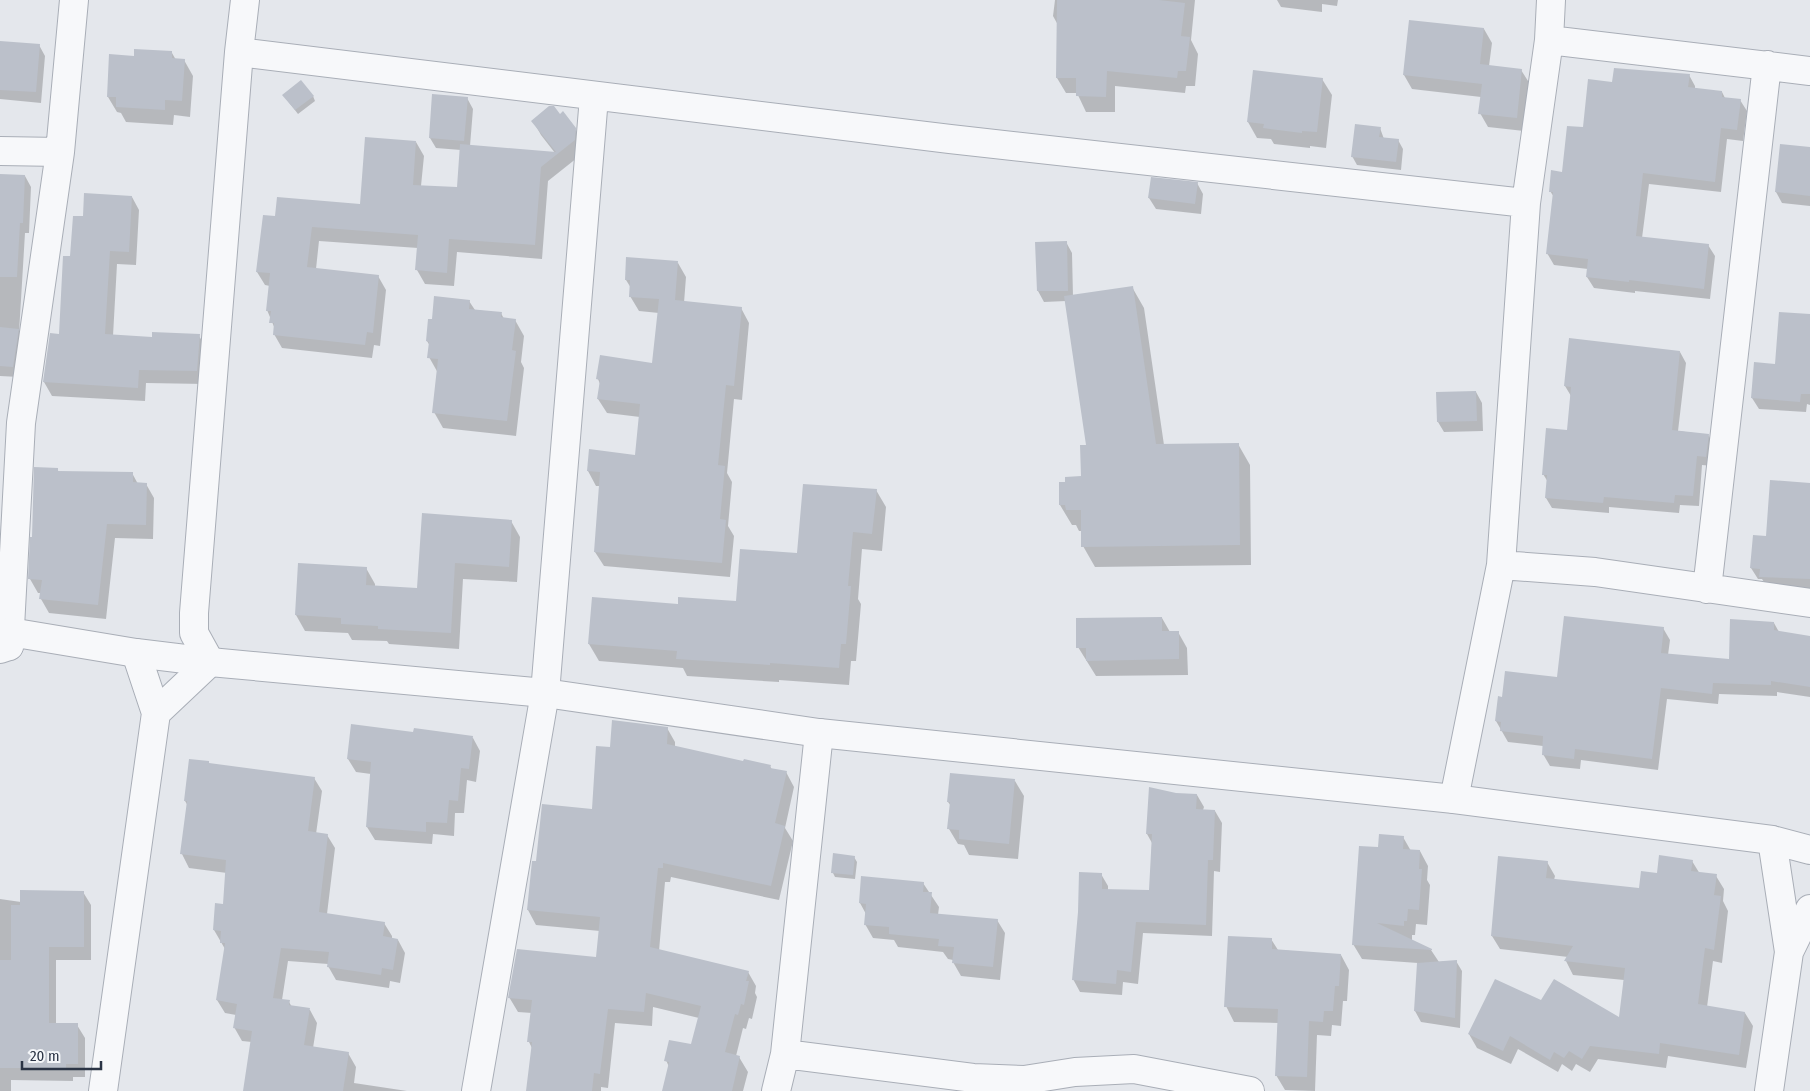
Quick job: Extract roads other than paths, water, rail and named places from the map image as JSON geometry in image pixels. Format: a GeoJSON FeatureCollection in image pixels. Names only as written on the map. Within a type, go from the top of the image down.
{"type":"FeatureCollection","features":[{"type":"Feature","properties":{"kind":"street"},"geometry":{"type":"LineString","coordinates":[[5,647],[11,424],[60,152],[74,0]]}},
{"type":"Feature","properties":{"kind":"street"},"geometry":{"type":"LineString","coordinates":[[210,662],[194,634],[194,613],[244,0]]}},
{"type":"Feature","properties":{"kind":"street"},"geometry":{"type":"LineString","coordinates":[[1454,799],[1500,565],[1526,203],[1549,40],[1551,0]]}},
{"type":"Feature","properties":{"kind":"street"},"geometry":{"type":"LineString","coordinates":[[1549,40],[1810,71]]}},
{"type":"Feature","properties":{"kind":"street"},"geometry":{"type":"LineString","coordinates":[[239,52],[594,97],[960,140],[1526,203]]}},
{"type":"Feature","properties":{"kind":"street"},"geometry":{"type":"LineString","coordinates":[[1707,589],[1767,65]]}},
{"type":"Feature","properties":{"kind":"street"},"geometry":{"type":"LineString","coordinates":[[476,1091],[545,693],[594,97]]}},
{"type":"Feature","properties":{"kind":"street"},"geometry":{"type":"LineString","coordinates":[[0,151],[60,152]]}},
{"type":"Feature","properties":{"kind":"street"},"geometry":{"type":"LineString","coordinates":[[1500,565],[1595,572],[1810,603]]}},
{"type":"Feature","properties":{"kind":"street"},"geometry":{"type":"LineString","coordinates":[[5,647],[10,632],[136,653],[210,662],[545,693],[819,733],[1454,799],[1772,840],[1810,850]]}},
{"type":"Feature","properties":{"kind":"street"},"geometry":{"type":"LineString","coordinates":[[103,1091],[156,713],[136,653]]}},
{"type":"Feature","properties":{"kind":"street"},"geometry":{"type":"LineString","coordinates":[[156,713],[210,662]]}},
{"type":"Feature","properties":{"kind":"street"},"geometry":{"type":"LineString","coordinates":[[776,1091],[785,1054],[819,733]]}},
{"type":"Feature","properties":{"kind":"street"},"geometry":{"type":"LineString","coordinates":[[1769,1091],[1789,952],[1772,840]]}},
{"type":"Feature","properties":{"kind":"street"},"geometry":{"type":"LineString","coordinates":[[1789,952],[1810,910]]}},
{"type":"Feature","properties":{"kind":"street"},"geometry":{"type":"LineString","coordinates":[[785,1054],[973,1078],[1024,1080],[1074,1072],[1134,1069],[1250,1091]]}}]}
